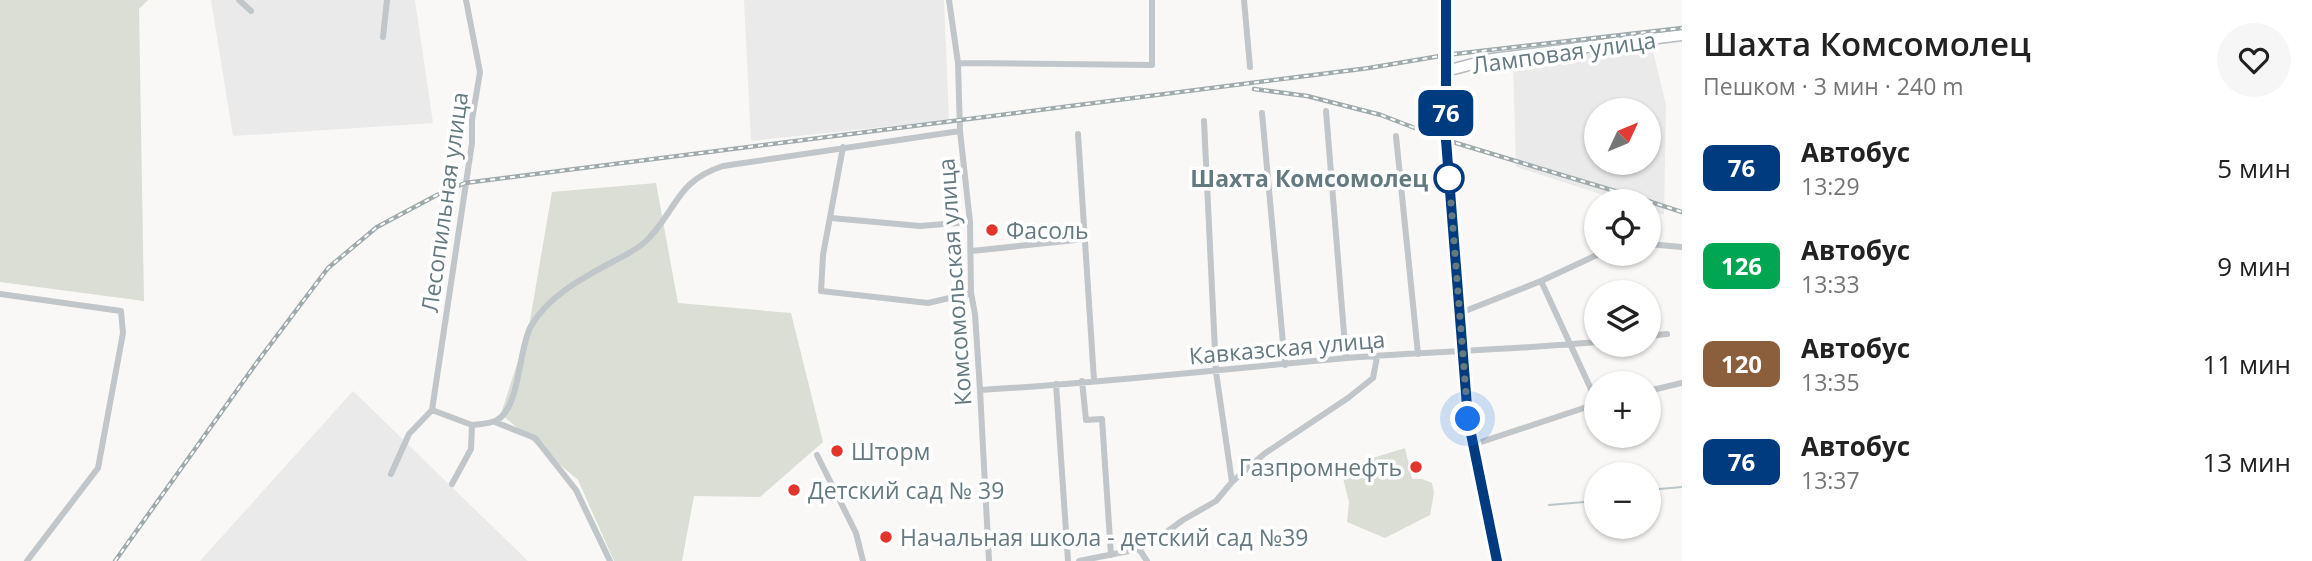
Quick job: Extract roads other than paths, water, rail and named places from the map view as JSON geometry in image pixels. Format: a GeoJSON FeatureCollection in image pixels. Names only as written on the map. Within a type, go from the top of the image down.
{"type":"FeatureCollection","features":[{"type":"Feature","properties":{"kind":"main road"},"geometry":{"type":"LineString","coordinates":[[1446,0],[1446,71]]}},
{"type":"Feature","properties":{"kind":"main road","name":"Ламповая улица"},"geometry":{"type":"LineString","coordinates":[[1446,71],[1492,59],[1682,35]]}},
{"type":"Feature","properties":{"kind":"street"},"geometry":{"type":"LineString","coordinates":[[239,0],[251,11]]}},
{"type":"Feature","properties":{"kind":"street"},"geometry":{"type":"LineString","coordinates":[[383,37],[387,0]]}},
{"type":"Feature","properties":{"kind":"street","name":"Лесопильная улица"},"geometry":{"type":"LineString","coordinates":[[432,410],[480,72],[466,0]]}},
{"type":"Feature","properties":{"kind":"street","name":"Комсомольская улица"},"geometry":{"type":"LineString","coordinates":[[948,0],[958,64],[960,131],[970,222],[971,293],[981,390],[989,561]]}},
{"type":"Feature","properties":{"kind":"street"},"geometry":{"type":"LineString","coordinates":[[958,64],[1152,65],[1152,0]]}},
{"type":"Feature","properties":{"kind":"street"},"geometry":{"type":"LineString","coordinates":[[1244,0],[1250,67]]}},
{"type":"Feature","properties":{"kind":"street"},"geometry":{"type":"LineString","coordinates":[[1446,71],[1446,140],[1462,351],[1472,445],[1497,561]]}},
{"type":"Feature","properties":{"kind":"street"},"geometry":{"type":"LineString","coordinates":[[1326,111],[1346,358]]}},
{"type":"Feature","properties":{"kind":"street"},"geometry":{"type":"LineString","coordinates":[[1262,113],[1285,365]]}},
{"type":"Feature","properties":{"kind":"street"},"geometry":{"type":"LineString","coordinates":[[1204,121],[1216,372],[1232,482]]}},
{"type":"Feature","properties":{"kind":"street"},"geometry":{"type":"LineString","coordinates":[[495,422],[510,404],[530,328],[548,303],[583,278],[649,240],[688,184],[707,171],[723,166],[843,147],[960,131]]}},
{"type":"Feature","properties":{"kind":"street"},"geometry":{"type":"LineString","coordinates":[[1078,134],[1094,380]]}},
{"type":"Feature","properties":{"kind":"street"},"geometry":{"type":"LineString","coordinates":[[1396,136],[1418,354]]}},
{"type":"Feature","properties":{"kind":"street"},"geometry":{"type":"LineString","coordinates":[[843,147],[823,255],[821,290],[928,303],[971,293]]}},
{"type":"Feature","properties":{"kind":"street"},"geometry":{"type":"LineString","coordinates":[[831,218],[920,226],[970,222]]}},
{"type":"Feature","properties":{"kind":"street"},"geometry":{"type":"LineString","coordinates":[[972,251],[1085,240]]}},
{"type":"Feature","properties":{"kind":"street"},"geometry":{"type":"LineString","coordinates":[[1661,246],[1680,248]]}},
{"type":"Feature","properties":{"kind":"street"},"geometry":{"type":"LineString","coordinates":[[1460,313],[1584,261]]}},
{"type":"Feature","properties":{"kind":"street"},"geometry":{"type":"LineString","coordinates":[[1541,281],[1584,373]]}},
{"type":"Feature","properties":{"kind":"street"},"geometry":{"type":"LineString","coordinates":[[0,294],[121,311],[123,333],[98,468],[27,561]]}},
{"type":"Feature","properties":{"kind":"street"},"geometry":{"type":"LineString","coordinates":[[1661,335],[1667,334]]}},
{"type":"Feature","properties":{"kind":"street","name":"Кавказская улица"},"geometry":{"type":"LineString","coordinates":[[981,390],[1216,372],[1346,358],[1584,343]]}},
{"type":"Feature","properties":{"kind":"street"},"geometry":{"type":"LineString","coordinates":[[1079,561],[1139,549],[1216,501],[1232,482],[1264,454],[1348,398],[1373,378],[1377,356]]}},
{"type":"Feature","properties":{"kind":"street"},"geometry":{"type":"LineString","coordinates":[[1082,381],[1086,420],[1102,419],[1111,555]]}},
{"type":"Feature","properties":{"kind":"street"},"geometry":{"type":"LineString","coordinates":[[1661,388],[1682,383]]}},
{"type":"Feature","properties":{"kind":"street"},"geometry":{"type":"LineString","coordinates":[[1056,384],[1068,561]]}},
{"type":"Feature","properties":{"kind":"street"},"geometry":{"type":"LineString","coordinates":[[1472,445],[1584,406]]}},
{"type":"Feature","properties":{"kind":"street"},"geometry":{"type":"LineString","coordinates":[[391,474],[409,434],[432,410],[472,425],[495,422],[535,438],[576,491],[610,561]]}},
{"type":"Feature","properties":{"kind":"street"},"geometry":{"type":"LineString","coordinates":[[452,484],[471,449],[472,425]]}},
{"type":"Feature","properties":{"kind":"street"},"geometry":{"type":"LineString","coordinates":[[817,455],[856,533],[863,561]]}},
{"type":"Feature","properties":{"kind":"street"},"geometry":{"type":"LineString","coordinates":[[1139,549],[1147,561]]}},
{"type":"Feature","properties":{"kind":"waterway"},"geometry":{"type":"LineString","coordinates":[[1661,489],[1682,487]]}},
{"type":"Feature","properties":{"kind":"waterway"},"geometry":{"type":"LineString","coordinates":[[1549,505],[1584,502]]}},
{"type":"Feature","properties":{"kind":"railway"},"geometry":{"type":"LineString","coordinates":[[115,561],[328,268],[377,227],[465,183],[1369,68],[1446,55],[1682,28]]}},
{"type":"Feature","properties":{"kind":"railway"},"geometry":{"type":"LineString","coordinates":[[1254,89],[1307,96],[1381,115],[1446,140],[1608,189]]}},
{"type":"Feature","properties":{"kind":"railway"},"geometry":{"type":"LineString","coordinates":[[1661,205],[1682,212]]}},
{"type":"Feature","properties":{"kind":"place","name":"Шахта Комсомолец"},"geometry":{"type":"Point","coordinates":[1449,178]}},
{"type":"Feature","properties":{"kind":"place","name":"Фасоль"},"geometry":{"type":"Point","coordinates":[992,230]}},
{"type":"Feature","properties":{"kind":"place","name":"Шторм"},"geometry":{"type":"Point","coordinates":[837,451]}},
{"type":"Feature","properties":{"kind":"place","name":"Газпромнефть"},"geometry":{"type":"Point","coordinates":[1416,467]}},
{"type":"Feature","properties":{"kind":"place","name":"Детский сад № 39"},"geometry":{"type":"Point","coordinates":[794,490]}},
{"type":"Feature","properties":{"kind":"place","name":"Начальная школа - детский сад №39"},"geometry":{"type":"Point","coordinates":[886,537]}}]}
